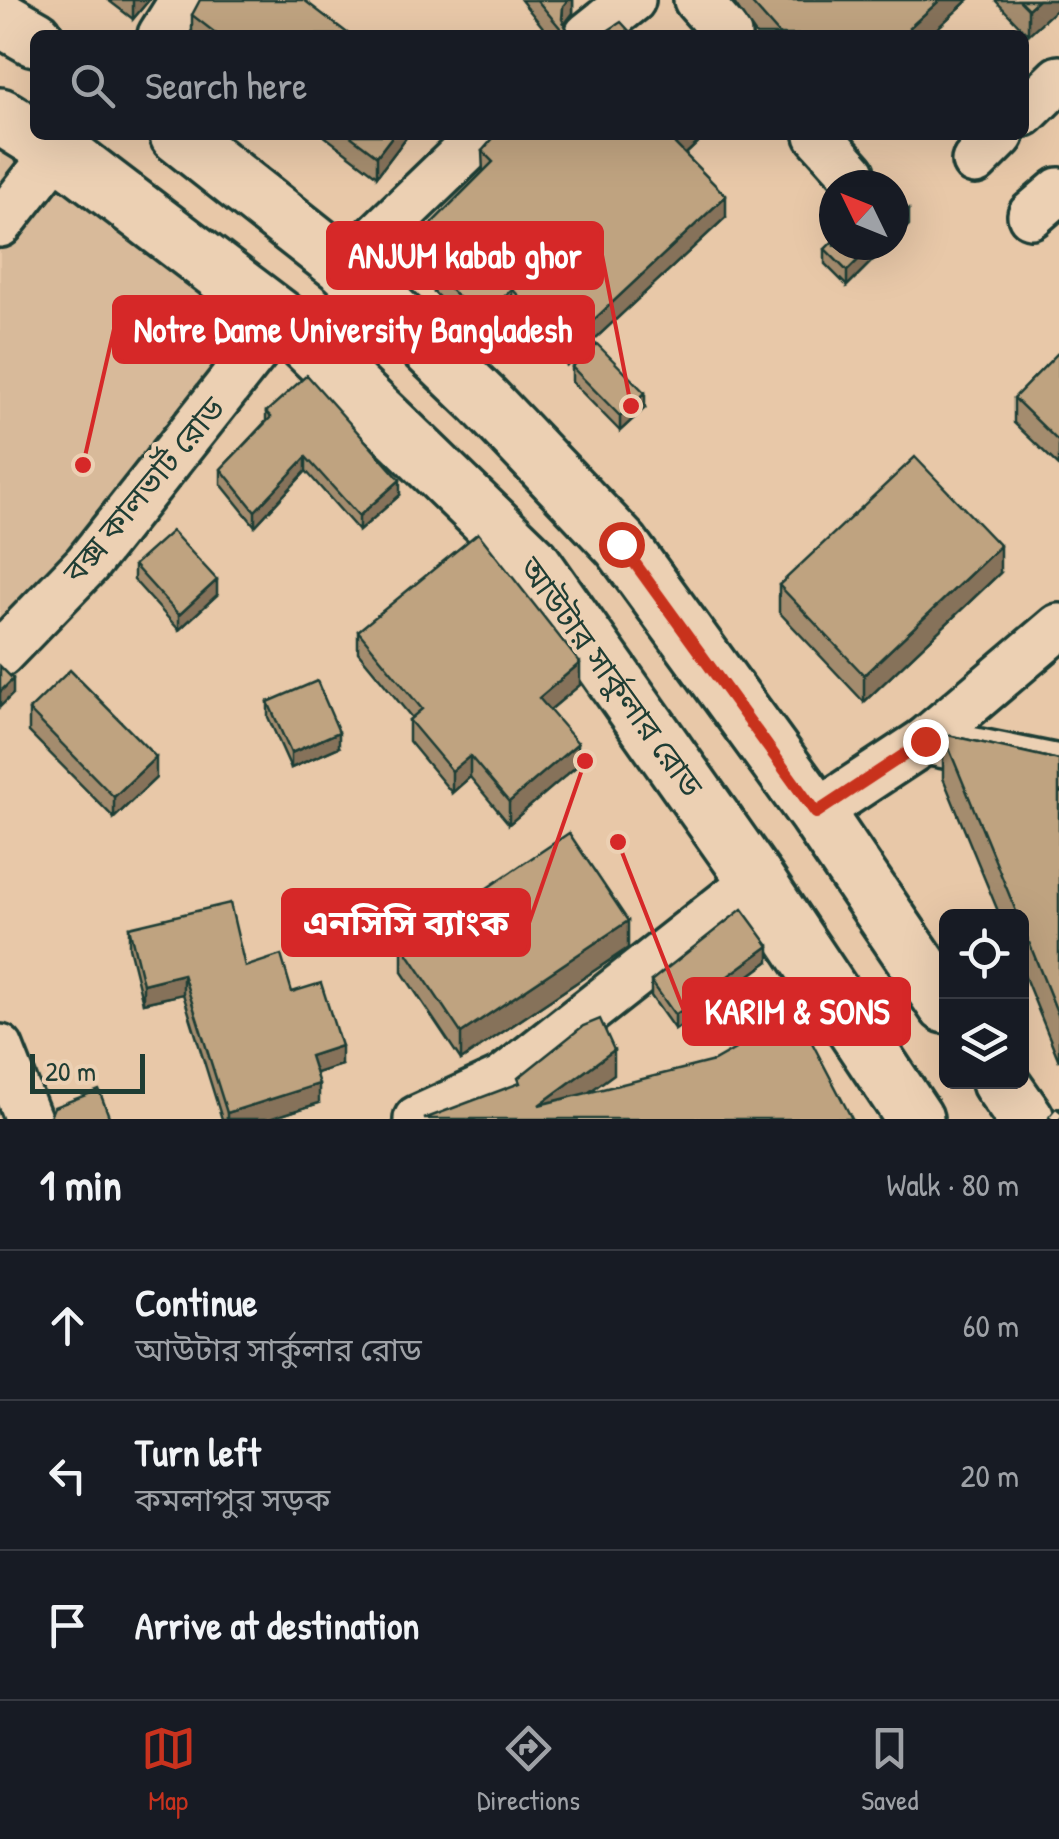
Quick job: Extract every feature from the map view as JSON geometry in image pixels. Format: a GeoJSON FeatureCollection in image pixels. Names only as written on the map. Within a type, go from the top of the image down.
{"type":"FeatureCollection","features":[{"type":"Feature","properties":{"kind":"main road"},"geometry":{"type":"LineString","coordinates":[[0,18],[30,35]]}},
{"type":"Feature","properties":{"kind":"main road","name":"আউটার সার্কুলার রোড"},"geometry":{"type":"LineString","coordinates":[[0,116],[30,134]]}},
{"type":"Feature","properties":{"kind":"main road","name":"আউটার সার্কুলার রোড"},"geometry":{"type":"LineString","coordinates":[[40,140],[281,319],[532,562],[756,880],[915,1119]]}},
{"type":"Feature","properties":{"kind":"main road"},"geometry":{"type":"LineString","coordinates":[[184,140],[344,268],[484,401],[621,544],[816,813],[942,999]]}},
{"type":"Feature","properties":{"kind":"main road"},"geometry":{"type":"LineString","coordinates":[[1005,1089],[1026,1119]]}},
{"type":"Feature","properties":{"kind":"street"},"geometry":{"type":"LineString","coordinates":[[164,30],[183,0]]}},
{"type":"Feature","properties":{"kind":"street"},"geometry":{"type":"LineString","coordinates":[[594,30],[632,0]]}},
{"type":"Feature","properties":{"kind":"street"},"geometry":{"type":"LineString","coordinates":[[697,0],[724,30]]}},
{"type":"Feature","properties":{"kind":"street"},"geometry":{"type":"LineString","coordinates":[[1029,108],[1059,79]]}},
{"type":"Feature","properties":{"kind":"street"},"geometry":{"type":"LineString","coordinates":[[344,268],[477,140]]}},
{"type":"Feature","properties":{"kind":"street"},"geometry":{"type":"LineString","coordinates":[[822,140],[849,170]]}},
{"type":"Feature","properties":{"kind":"street"},"geometry":{"type":"LineString","coordinates":[[0,224],[58,151]]}},
{"type":"Feature","properties":{"kind":"street","name":"বক্স কালভার্ট রোড"},"geometry":{"type":"LineString","coordinates":[[0,654],[87,564],[281,319]]}},
{"type":"Feature","properties":{"kind":"street"},"geometry":{"type":"LineString","coordinates":[[816,813],[925,741],[1059,626]]}},
{"type":"Feature","properties":{"kind":"street"},"geometry":{"type":"LineString","coordinates":[[925,741],[1059,768]]}},
{"type":"Feature","properties":{"kind":"street"},"geometry":{"type":"LineString","coordinates":[[418,1119],[508,1100],[756,880]]}},
{"type":"Feature","properties":{"kind":"street"},"geometry":{"type":"LineString","coordinates":[[0,1048],[28,1119]]}},
{"type":"Feature","properties":{"kind":"shaded area"},"geometry":{"type":"Polygon","coordinates":[[[0,153],[281,319],[0,654],[0,153]]]}},
{"type":"Feature","properties":{"kind":"building"},"geometry":{"type":"Polygon","coordinates":[[[200,0],[304,0],[343,30],[212,30],[192,15],[200,0]]]}},
{"type":"Feature","properties":{"kind":"building"},"geometry":{"type":"Polygon","coordinates":[[[537,0],[568,0],[562,19],[567,30],[562,30],[537,0]]]}},
{"type":"Feature","properties":{"kind":"building"},"geometry":{"type":"Polygon","coordinates":[[[749,0],[940,0],[911,30],[776,30],[749,0]]]}},
{"type":"Feature","properties":{"kind":"building"},"geometry":{"type":"Polygon","coordinates":[[[1019,0],[1038,0],[1028,9],[1019,0]]]}},
{"type":"Feature","properties":{"kind":"building"},"geometry":{"type":"Polygon","coordinates":[[[621,22],[628,30],[609,30],[621,22]]]}},
{"type":"Feature","properties":{"kind":"building"},"geometry":{"type":"Polygon","coordinates":[[[356,140],[389,140],[377,156],[356,140]]]}},
{"type":"Feature","properties":{"kind":"building"},"geometry":{"type":"Polygon","coordinates":[[[492,140],[679,140],[675,144],[726,196],[567,345],[512,289],[480,320],[409,246],[493,162],[482,151],[492,140]]]}},
{"type":"Feature","properties":{"kind":"building"},"geometry":{"type":"Polygon","coordinates":[[[836,260],[858,260],[847,271],[836,260]]]}},
{"type":"Feature","properties":{"kind":"building"},"geometry":{"type":"Polygon","coordinates":[[[597,344],[645,393],[620,416],[572,367],[597,344]]]}},
{"type":"Feature","properties":{"kind":"building"},"geometry":{"type":"Polygon","coordinates":[[[1059,352],[1059,442],[1014,398],[1059,352]]]}},
{"type":"Feature","properties":{"kind":"building"},"geometry":{"type":"Polygon","coordinates":[[[307,375],[400,480],[359,516],[306,457],[255,511],[221,469],[271,417],[266,412],[307,375]]]}},
{"type":"Feature","properties":{"kind":"building"},"geometry":{"type":"Polygon","coordinates":[[[915,457],[1000,546],[864,675],[779,585],[915,457]]]}},
{"type":"Feature","properties":{"kind":"building"},"geometry":{"type":"Polygon","coordinates":[[[172,531],[217,580],[179,615],[134,565],[172,531]]]}},
{"type":"Feature","properties":{"kind":"building"},"geometry":{"type":"Polygon","coordinates":[[[478,533],[580,663],[539,698],[578,743],[509,802],[470,756],[452,771],[409,720],[422,709],[358,631],[478,533]]]}},
{"type":"Feature","properties":{"kind":"building"},"geometry":{"type":"Polygon","coordinates":[[[0,666],[13,679],[0,692],[0,666]]]}},
{"type":"Feature","properties":{"kind":"building"},"geometry":{"type":"Polygon","coordinates":[[[70,670],[156,757],[114,797],[29,710],[70,670]]]}},
{"type":"Feature","properties":{"kind":"building"},"geometry":{"type":"Polygon","coordinates":[[[317,681],[339,732],[291,753],[268,702],[317,681]]]}},
{"type":"Feature","properties":{"kind":"building"},"geometry":{"type":"Polygon","coordinates":[[[943,734],[1059,760],[1059,1017],[1029,942],[1029,909],[1015,909],[943,734]]]}},
{"type":"Feature","properties":{"kind":"building"},"geometry":{"type":"Polygon","coordinates":[[[569,833],[628,921],[461,1033],[402,945],[569,833]]]}},
{"type":"Feature","properties":{"kind":"building"},"geometry":{"type":"Polygon","coordinates":[[[230,903],[245,967],[281,955],[292,992],[321,983],[341,1046],[310,1056],[319,1084],[227,1113],[183,974],[143,984],[129,927],[230,903]]]}},
{"type":"Feature","properties":{"kind":"building"},"geometry":{"type":"Polygon","coordinates":[[[742,909],[769,946],[675,1015],[651,981],[742,909]]]}},
{"type":"Feature","properties":{"kind":"building"},"geometry":{"type":"Polygon","coordinates":[[[797,1014],[852,1119],[424,1119],[520,1083],[518,1078],[583,1026],[600,1019],[614,1050],[539,1105],[714,1061],[797,1014]]]}},
{"type":"Feature","properties":{"kind":"building"},"geometry":{"type":"Polygon","coordinates":[[[99,1090],[110,1119],[49,1119],[54,1107],[99,1090]]]}},
{"type":"Feature","properties":{"kind":"railway"},"geometry":{"type":"LineString","coordinates":[[1053,1119],[1059,1112]]}},
{"type":"Feature","properties":{"kind":"place","name":"ANJUM kabab ghor"},"geometry":{"type":"Point","coordinates":[631,406]}},
{"type":"Feature","properties":{"kind":"place","name":"Notre Dame University Bangladesh"},"geometry":{"type":"Point","coordinates":[83,465]}},
{"type":"Feature","properties":{"kind":"place","name":"এনসিসি ব্যাংক"},"geometry":{"type":"Point","coordinates":[585,761]}},
{"type":"Feature","properties":{"kind":"place","name":"KARIM & SONS"},"geometry":{"type":"Point","coordinates":[618,842]}},
{"type":"Feature","properties":{"kind":"route"},"geometry":{"type":"LineString","coordinates":[[621,544],[816,813],[925,741]]}}]}
